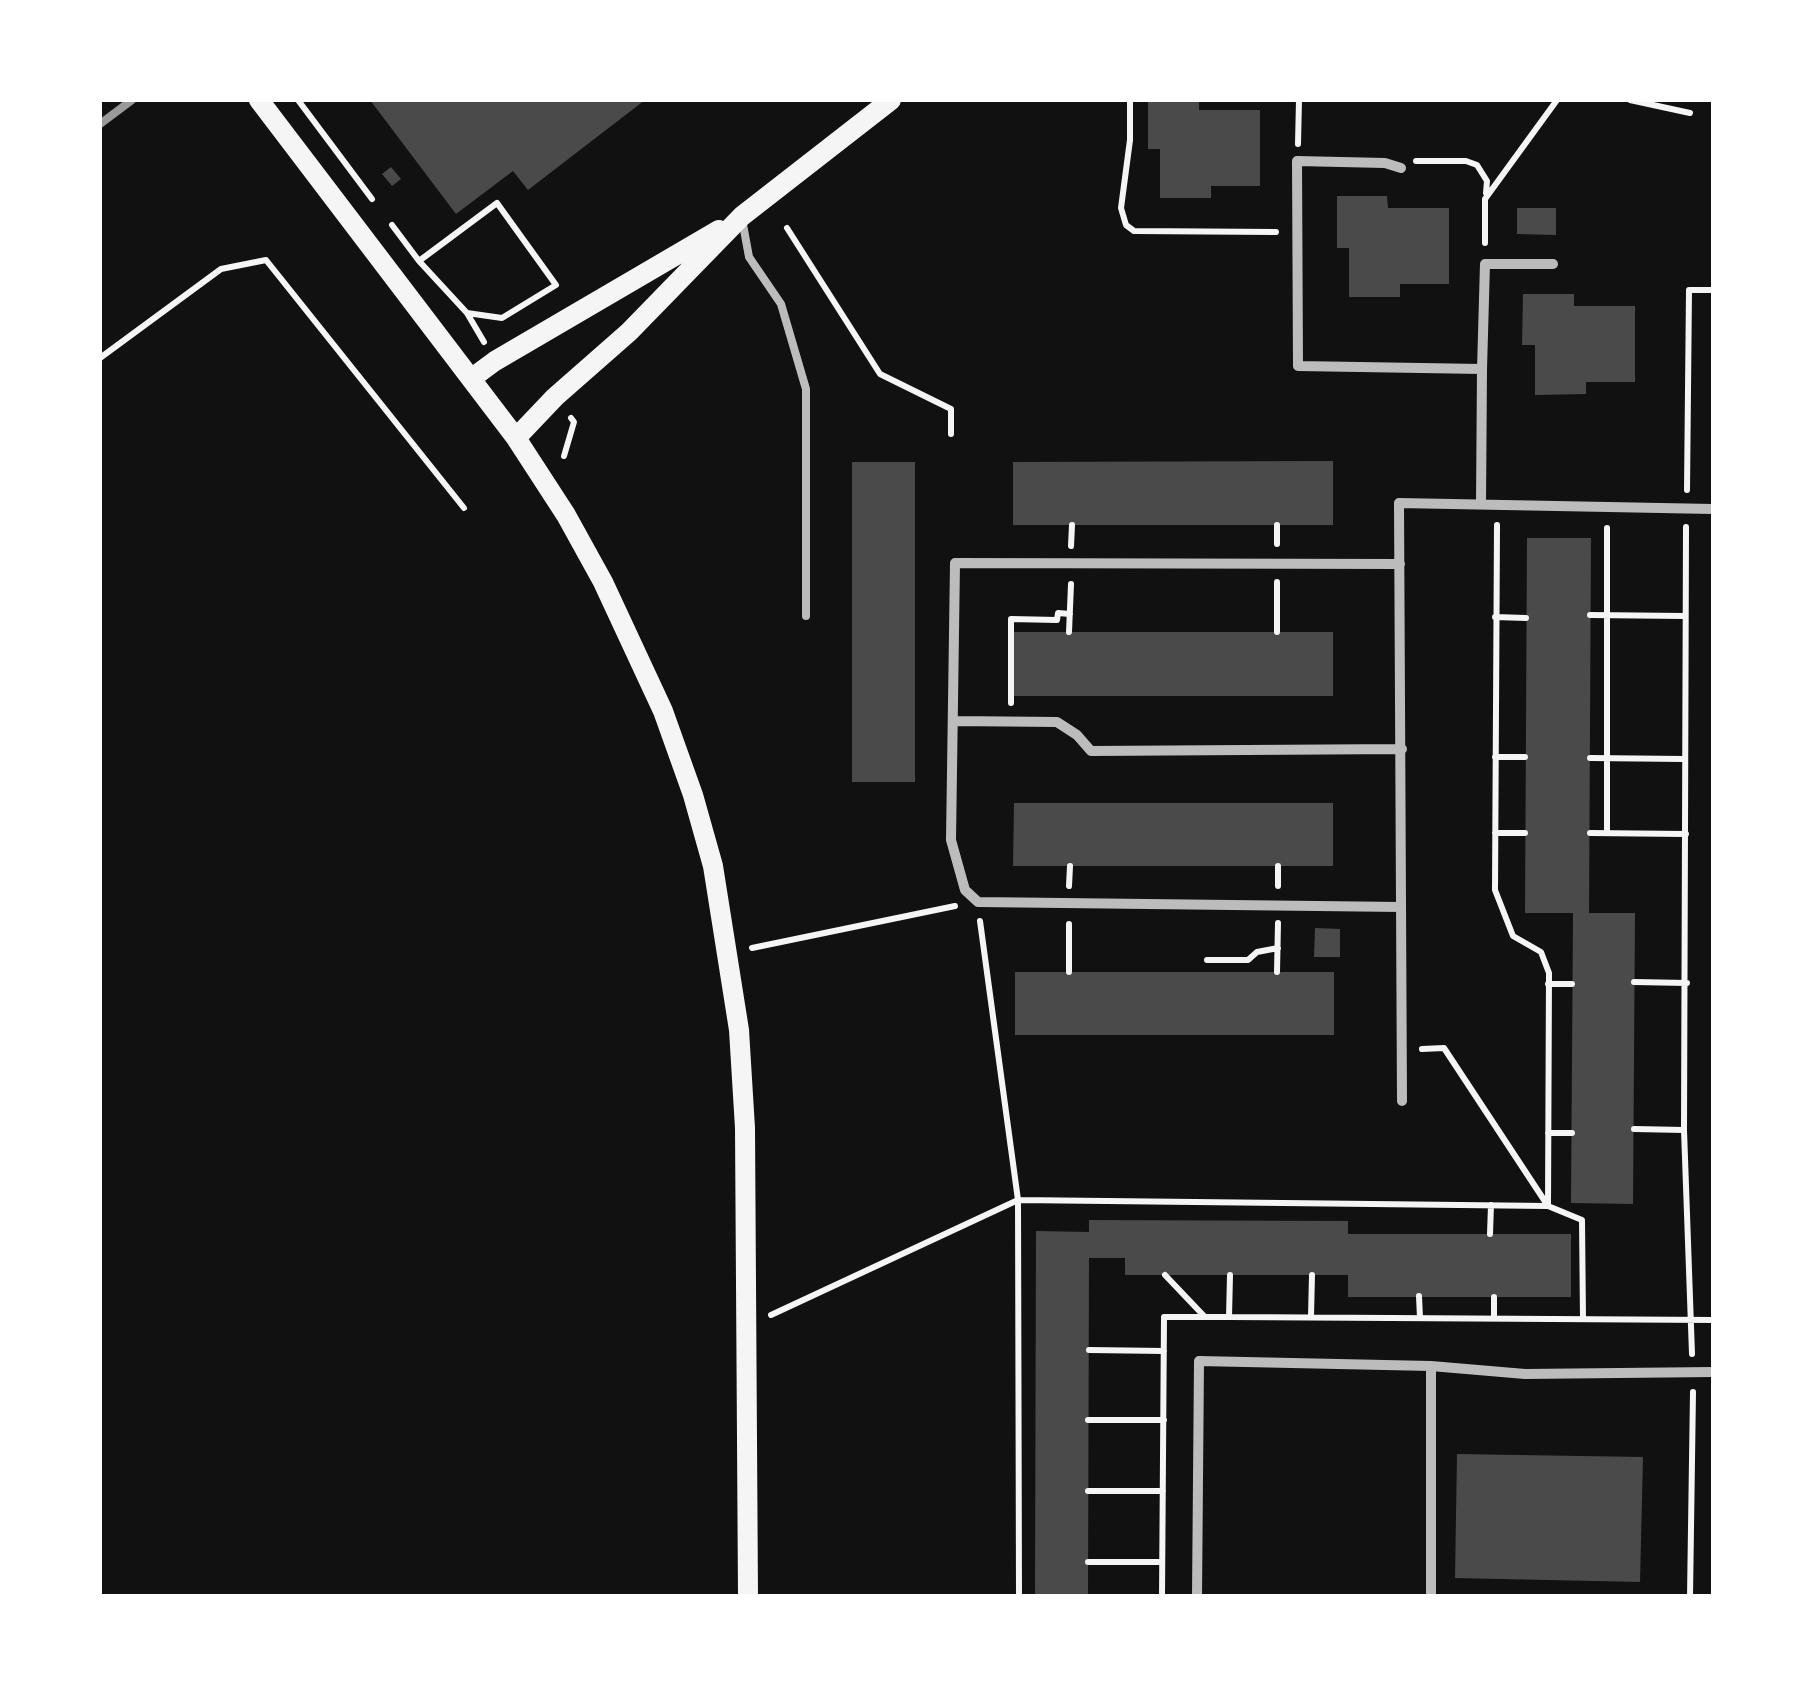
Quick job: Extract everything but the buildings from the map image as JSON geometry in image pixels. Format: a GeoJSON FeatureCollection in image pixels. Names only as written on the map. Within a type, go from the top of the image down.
{"type":"FeatureCollection","features":[{"type":"Feature","properties":{"kind":"main road"},"geometry":{"type":"LineString","coordinates":[[258,100],[472,378],[566,515],[604,582],[664,711],[693,795],[713,866],[734,993],[745,1128],[748,1596]]}},
{"type":"Feature","properties":{"kind":"main road"},"geometry":{"type":"LineString","coordinates":[[472,378],[742,216],[891,100]]}},
{"type":"Feature","properties":{"kind":"main road"},"geometry":{"type":"LineString","coordinates":[[516,438],[742,216]]}},
{"type":"Feature","properties":{"kind":"street"},"geometry":{"type":"LineString","coordinates":[[1401,168],[1385,163],[1297,161],[1298,366],[1482,369]]}},
{"type":"Feature","properties":{"kind":"street"},"geometry":{"type":"LineString","coordinates":[[1481,504],[1485,264],[1553,264]]}},
{"type":"Feature","properties":{"kind":"street"},"geometry":{"type":"LineString","coordinates":[[1402,1101],[1399,503],[1713,509]]}},
{"type":"Feature","properties":{"kind":"street"},"geometry":{"type":"LineString","coordinates":[[1400,564],[955,563],[951,840],[965,890],[978,902],[1401,907]]}},
{"type":"Feature","properties":{"kind":"street"},"geometry":{"type":"LineString","coordinates":[[954,721],[1058,722],[1091,750],[1402,749]]}},
{"type":"Feature","properties":{"kind":"street"},"geometry":{"type":"LineString","coordinates":[[1197,1596],[1199,1362],[1431,1366],[1526,1374],[1713,1372]]}},
{"type":"Feature","properties":{"kind":"street"},"geometry":{"type":"LineString","coordinates":[[1431,1366],[1431,1596]]}},
{"type":"Feature","properties":{"kind":"lane"},"geometry":{"type":"LineString","coordinates":[[742,216],[749,257],[781,304],[806,390],[806,616]]}},
{"type":"Feature","properties":{"kind":"path"},"geometry":{"type":"LineString","coordinates":[[298,100],[379,208]]}},
{"type":"Feature","properties":{"kind":"path"},"geometry":{"type":"LineString","coordinates":[[1130,100],[1130,140],[1121,208],[1126,225],[1134,232],[1297,232]]}},
{"type":"Feature","properties":{"kind":"path"},"geometry":{"type":"LineString","coordinates":[[1297,161],[1299,100]]}},
{"type":"Feature","properties":{"kind":"path"},"geometry":{"type":"LineString","coordinates":[[1485,199],[1556,100]]}},
{"type":"Feature","properties":{"kind":"path"},"geometry":{"type":"LineString","coordinates":[[1630,100],[1690,113]]}},
{"type":"Feature","properties":{"kind":"path"},"geometry":{"type":"LineString","coordinates":[[1401,168],[1414,161],[1466,162],[1484,173],[1488,186],[1485,264]]}},
{"type":"Feature","properties":{"kind":"path"},"geometry":{"type":"LineString","coordinates":[[389,221],[420,260],[467,313],[502,318],[556,285],[497,203],[420,260]]}},
{"type":"Feature","properties":{"kind":"path"},"geometry":{"type":"LineString","coordinates":[[787,228],[880,374],[951,409],[952,434]]}},
{"type":"Feature","properties":{"kind":"path"},"geometry":{"type":"LineString","coordinates":[[100,358],[221,269],[266,260],[464,508]]}},
{"type":"Feature","properties":{"kind":"path"},"geometry":{"type":"LineString","coordinates":[[1690,1596],[1694,1374],[1684,1130],[1684,616],[1689,290],[1713,290]]}},
{"type":"Feature","properties":{"kind":"path"},"geometry":{"type":"LineString","coordinates":[[564,456],[574,422]]}},
{"type":"Feature","properties":{"kind":"path"},"geometry":{"type":"LineString","coordinates":[[1497,504],[1495,890],[1513,936],[1541,952],[1549,973],[1548,1206]]}},
{"type":"Feature","properties":{"kind":"path"},"geometry":{"type":"LineString","coordinates":[[1607,507],[1607,833]]}},
{"type":"Feature","properties":{"kind":"path"},"geometry":{"type":"LineString","coordinates":[[1072,525],[1072,544]]}},
{"type":"Feature","properties":{"kind":"path"},"geometry":{"type":"LineString","coordinates":[[1277,526],[1277,544]]}},
{"type":"Feature","properties":{"kind":"path"},"geometry":{"type":"LineString","coordinates":[[1277,612],[1277,632]]}},
{"type":"Feature","properties":{"kind":"path"},"geometry":{"type":"LineString","coordinates":[[1011,722],[1011,619],[1057,620],[1058,613],[1070,614],[1069,632]]}},
{"type":"Feature","properties":{"kind":"path"},"geometry":{"type":"LineString","coordinates":[[1590,615],[1684,616]]}},
{"type":"Feature","properties":{"kind":"path"},"geometry":{"type":"LineString","coordinates":[[1496,618],[1526,618]]}},
{"type":"Feature","properties":{"kind":"path"},"geometry":{"type":"LineString","coordinates":[[1495,757],[1525,757]]}},
{"type":"Feature","properties":{"kind":"path"},"geometry":{"type":"LineString","coordinates":[[1590,758],[1684,759]]}},
{"type":"Feature","properties":{"kind":"path"},"geometry":{"type":"LineString","coordinates":[[1495,833],[1525,834]]}},
{"type":"Feature","properties":{"kind":"path"},"geometry":{"type":"LineString","coordinates":[[1590,833],[1686,834]]}},
{"type":"Feature","properties":{"kind":"path"},"geometry":{"type":"LineString","coordinates":[[1069,887],[1070,866]]}},
{"type":"Feature","properties":{"kind":"path"},"geometry":{"type":"LineString","coordinates":[[1278,866],[1278,886]]}},
{"type":"Feature","properties":{"kind":"path"},"geometry":{"type":"LineString","coordinates":[[750,948],[978,902],[1018,1200],[1019,1596]]}},
{"type":"Feature","properties":{"kind":"path"},"geometry":{"type":"LineString","coordinates":[[1069,949],[1069,972]]}},
{"type":"Feature","properties":{"kind":"path"},"geometry":{"type":"LineString","coordinates":[[1207,960],[1248,960],[1257,952],[1278,950],[1278,972]]}},
{"type":"Feature","properties":{"kind":"path"},"geometry":{"type":"LineString","coordinates":[[1634,982],[1687,982]]}},
{"type":"Feature","properties":{"kind":"path"},"geometry":{"type":"LineString","coordinates":[[1548,984],[1572,984]]}},
{"type":"Feature","properties":{"kind":"path"},"geometry":{"type":"LineString","coordinates":[[1401,1049],[1444,1048],[1548,1206]]}},
{"type":"Feature","properties":{"kind":"path"},"geometry":{"type":"LineString","coordinates":[[1634,1130],[1684,1130]]}},
{"type":"Feature","properties":{"kind":"path"},"geometry":{"type":"LineString","coordinates":[[1548,1133],[1572,1133]]}},
{"type":"Feature","properties":{"kind":"path"},"geometry":{"type":"LineString","coordinates":[[770,1316],[1018,1200],[1548,1206],[1582,1220],[1583,1319]]}},
{"type":"Feature","properties":{"kind":"path"},"geometry":{"type":"LineString","coordinates":[[1490,1234],[1491,1205]]}},
{"type":"Feature","properties":{"kind":"path"},"geometry":{"type":"LineString","coordinates":[[1165,1275],[1205,1317]]}},
{"type":"Feature","properties":{"kind":"path"},"geometry":{"type":"LineString","coordinates":[[1229,1317],[1230,1275]]}},
{"type":"Feature","properties":{"kind":"path"},"geometry":{"type":"LineString","coordinates":[[1311,1316],[1312,1275]]}},
{"type":"Feature","properties":{"kind":"path"},"geometry":{"type":"LineString","coordinates":[[1420,1296],[1420,1318]]}},
{"type":"Feature","properties":{"kind":"path"},"geometry":{"type":"LineString","coordinates":[[1494,1296],[1494,1318]]}},
{"type":"Feature","properties":{"kind":"path"},"geometry":{"type":"LineString","coordinates":[[1162,1596],[1164,1317],[1713,1320]]}},
{"type":"Feature","properties":{"kind":"path"},"geometry":{"type":"LineString","coordinates":[[1089,1350],[1164,1351]]}},
{"type":"Feature","properties":{"kind":"path"},"geometry":{"type":"LineString","coordinates":[[1088,1420],[1164,1420]]}},
{"type":"Feature","properties":{"kind":"path"},"geometry":{"type":"LineString","coordinates":[[1088,1490],[1163,1491]]}},
{"type":"Feature","properties":{"kind":"path"},"geometry":{"type":"LineString","coordinates":[[1088,1562],[1162,1562]]}},
{"type":"Feature","properties":{"kind":"railway"},"geometry":{"type":"LineString","coordinates":[[100,124],[132,100]]}}]}
